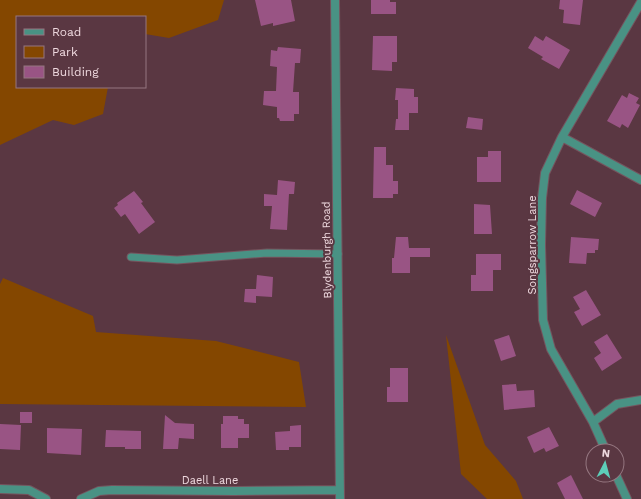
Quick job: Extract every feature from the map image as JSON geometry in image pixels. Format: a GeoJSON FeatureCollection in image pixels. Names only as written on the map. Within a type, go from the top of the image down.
{"type":"FeatureCollection","features":[{"type":"Feature","properties":{"kind":"street","name":"Blydenburgh Road"},"geometry":{"type":"LineString","coordinates":[[335,0],[340,499]]}},
{"type":"Feature","properties":{"kind":"street","name":"Songsparrow Lane"},"geometry":{"type":"LineString","coordinates":[[602,443],[593,422],[551,349],[543,320],[541,245],[542,198],[545,173],[562,137],[641,2]]}},
{"type":"Feature","properties":{"kind":"street"},"geometry":{"type":"LineString","coordinates":[[562,137],[641,180]]}},
{"type":"Feature","properties":{"kind":"street"},"geometry":{"type":"LineString","coordinates":[[593,422],[617,404],[641,400]]}},
{"type":"Feature","properties":{"kind":"street"},"geometry":{"type":"LineString","coordinates":[[620,483],[627,499]]}},
{"type":"Feature","properties":{"kind":"street"},"geometry":{"type":"LineString","coordinates":[[0,489],[29,490],[46,499]]}},
{"type":"Feature","properties":{"kind":"street","name":"Daell Lane"},"geometry":{"type":"LineString","coordinates":[[81,499],[99,491],[112,490],[340,490]]}},
{"type":"Feature","properties":{"kind":"lane"},"geometry":{"type":"LineString","coordinates":[[131,257],[177,260],[267,253],[338,254]]}},
{"type":"Feature","properties":{"kind":"green space"},"geometry":{"type":"Polygon","coordinates":[[[0,0],[224,0],[218,20],[169,38],[146,34],[146,16],[16,16],[16,88],[108,88],[103,114],[74,125],[53,120],[0,145],[0,0]]]}},
{"type":"Feature","properties":{"kind":"green space"},"geometry":{"type":"Polygon","coordinates":[[[3,278],[93,316],[96,332],[216,341],[299,362],[306,407],[0,404],[0,284],[3,278]]]}},
{"type":"Feature","properties":{"kind":"green space"},"geometry":{"type":"Polygon","coordinates":[[[446,335],[485,445],[516,481],[523,499],[487,499],[461,474],[446,335]]]}},
{"type":"Feature","properties":{"kind":"building"},"geometry":{"type":"Polygon","coordinates":[[[255,0],[291,0],[295,21],[273,26],[273,23],[261,26],[255,0]]]}},
{"type":"Feature","properties":{"kind":"building"},"geometry":{"type":"Polygon","coordinates":[[[371,0],[390,0],[390,2],[396,2],[396,14],[371,14],[371,0]]]}},
{"type":"Feature","properties":{"kind":"building"},"geometry":{"type":"Polygon","coordinates":[[[560,0],[583,0],[580,25],[563,23],[564,10],[559,9],[560,0]]]}},
{"type":"Feature","properties":{"kind":"building"},"geometry":{"type":"Polygon","coordinates":[[[373,36],[397,36],[397,62],[392,62],[392,71],[372,70],[373,36]]]}},
{"type":"Feature","properties":{"kind":"building"},"geometry":{"type":"Polygon","coordinates":[[[535,36],[543,41],[546,36],[570,50],[559,69],[541,59],[543,57],[528,48],[535,36]]]}},
{"type":"Feature","properties":{"kind":"building"},"geometry":{"type":"Polygon","coordinates":[[[278,47],[301,49],[300,63],[295,63],[293,92],[299,92],[299,114],[294,114],[294,121],[280,121],[279,118],[277,118],[277,107],[263,105],[264,91],[276,91],[277,67],[270,66],[271,50],[277,51],[278,47]]]}},
{"type":"Feature","properties":{"kind":"building"},"geometry":{"type":"Polygon","coordinates":[[[396,88],[414,89],[414,97],[418,97],[418,113],[409,113],[409,130],[395,130],[396,119],[398,119],[398,100],[395,100],[396,88]]]}},
{"type":"Feature","properties":{"kind":"building"},"geometry":{"type":"Polygon","coordinates":[[[629,93],[639,98],[636,103],[640,105],[628,128],[622,124],[620,128],[607,121],[622,95],[627,98],[629,93]]]}},
{"type":"Feature","properties":{"kind":"building"},"geometry":{"type":"Polygon","coordinates":[[[468,117],[483,119],[482,130],[466,128],[468,117]]]}},
{"type":"Feature","properties":{"kind":"building"},"geometry":{"type":"Polygon","coordinates":[[[374,147],[386,147],[386,165],[393,165],[393,181],[398,181],[398,194],[393,194],[393,198],[373,198],[374,147]]]}},
{"type":"Feature","properties":{"kind":"building"},"geometry":{"type":"Polygon","coordinates":[[[488,151],[501,151],[501,182],[477,182],[477,157],[488,157],[488,151]]]}},
{"type":"Feature","properties":{"kind":"building"},"geometry":{"type":"Polygon","coordinates":[[[278,180],[295,182],[294,194],[289,194],[287,230],[270,229],[272,206],[264,206],[264,194],[277,195],[278,180]]]}},
{"type":"Feature","properties":{"kind":"building"},"geometry":{"type":"Polygon","coordinates":[[[577,190],[602,203],[595,217],[570,204],[577,190]]]}},
{"type":"Feature","properties":{"kind":"building"},"geometry":{"type":"Polygon","coordinates":[[[134,191],[143,202],[141,203],[155,222],[139,234],[125,214],[121,217],[114,208],[118,205],[117,203],[134,191]]]}},
{"type":"Feature","properties":{"kind":"building"},"geometry":{"type":"Polygon","coordinates":[[[474,204],[490,205],[492,234],[474,234],[474,204]]]}},
{"type":"Feature","properties":{"kind":"building"},"geometry":{"type":"Polygon","coordinates":[[[396,237],[408,237],[409,248],[430,248],[430,257],[410,257],[410,273],[392,273],[392,258],[394,258],[396,237]]]}},
{"type":"Feature","properties":{"kind":"building"},"geometry":{"type":"Polygon","coordinates":[[[571,237],[599,239],[598,250],[595,250],[595,253],[587,253],[586,264],[569,263],[571,237]]]}},
{"type":"Feature","properties":{"kind":"building"},"geometry":{"type":"Polygon","coordinates":[[[476,254],[501,254],[501,270],[493,270],[493,291],[471,291],[471,275],[476,275],[476,254]]]}},
{"type":"Feature","properties":{"kind":"building"},"geometry":{"type":"Polygon","coordinates":[[[257,275],[273,277],[272,297],[256,296],[256,303],[244,302],[245,289],[256,289],[257,275]]]}},
{"type":"Feature","properties":{"kind":"building"},"geometry":{"type":"Polygon","coordinates":[[[586,290],[601,315],[582,326],[574,312],[580,309],[573,297],[586,290]]]}},
{"type":"Feature","properties":{"kind":"building"},"geometry":{"type":"Polygon","coordinates":[[[607,334],[622,358],[602,371],[594,358],[601,353],[594,342],[607,334]]]}},
{"type":"Feature","properties":{"kind":"building"},"geometry":{"type":"Polygon","coordinates":[[[509,335],[516,356],[501,361],[494,340],[509,335]]]}},
{"type":"Feature","properties":{"kind":"building"},"geometry":{"type":"Polygon","coordinates":[[[390,368],[408,368],[408,402],[387,402],[387,387],[390,387],[390,368]]]}},
{"type":"Feature","properties":{"kind":"building"},"geometry":{"type":"Polygon","coordinates":[[[516,384],[517,391],[534,390],[535,407],[504,410],[502,385],[516,384]]]}},
{"type":"Feature","properties":{"kind":"building"},"geometry":{"type":"Polygon","coordinates":[[[20,412],[32,412],[32,423],[20,423],[20,412]]]}},
{"type":"Feature","properties":{"kind":"building"},"geometry":{"type":"Polygon","coordinates":[[[165,415],[175,423],[194,424],[194,439],[179,438],[178,449],[163,449],[165,415]]]}},
{"type":"Feature","properties":{"kind":"building"},"geometry":{"type":"Polygon","coordinates":[[[223,416],[238,416],[238,419],[244,419],[244,424],[249,424],[249,438],[238,438],[238,448],[221,448],[221,424],[223,424],[223,416]]]}},
{"type":"Feature","properties":{"kind":"building"},"geometry":{"type":"Polygon","coordinates":[[[0,424],[21,425],[20,450],[0,449],[0,424]]]}},
{"type":"Feature","properties":{"kind":"building"},"geometry":{"type":"Polygon","coordinates":[[[301,425],[301,447],[289,447],[289,450],[276,450],[275,432],[290,431],[290,426],[301,425]]]}},
{"type":"Feature","properties":{"kind":"building"},"geometry":{"type":"Polygon","coordinates":[[[549,427],[559,446],[546,452],[544,448],[534,453],[527,437],[549,427]]]}},
{"type":"Feature","properties":{"kind":"building"},"geometry":{"type":"Polygon","coordinates":[[[47,428],[82,429],[81,455],[47,453],[47,428]]]}},
{"type":"Feature","properties":{"kind":"building"},"geometry":{"type":"Polygon","coordinates":[[[106,430],[141,431],[141,449],[105,447],[106,430]]]}},
{"type":"Feature","properties":{"kind":"building"},"geometry":{"type":"Polygon","coordinates":[[[571,475],[583,499],[565,499],[557,483],[571,475]]]}}]}
